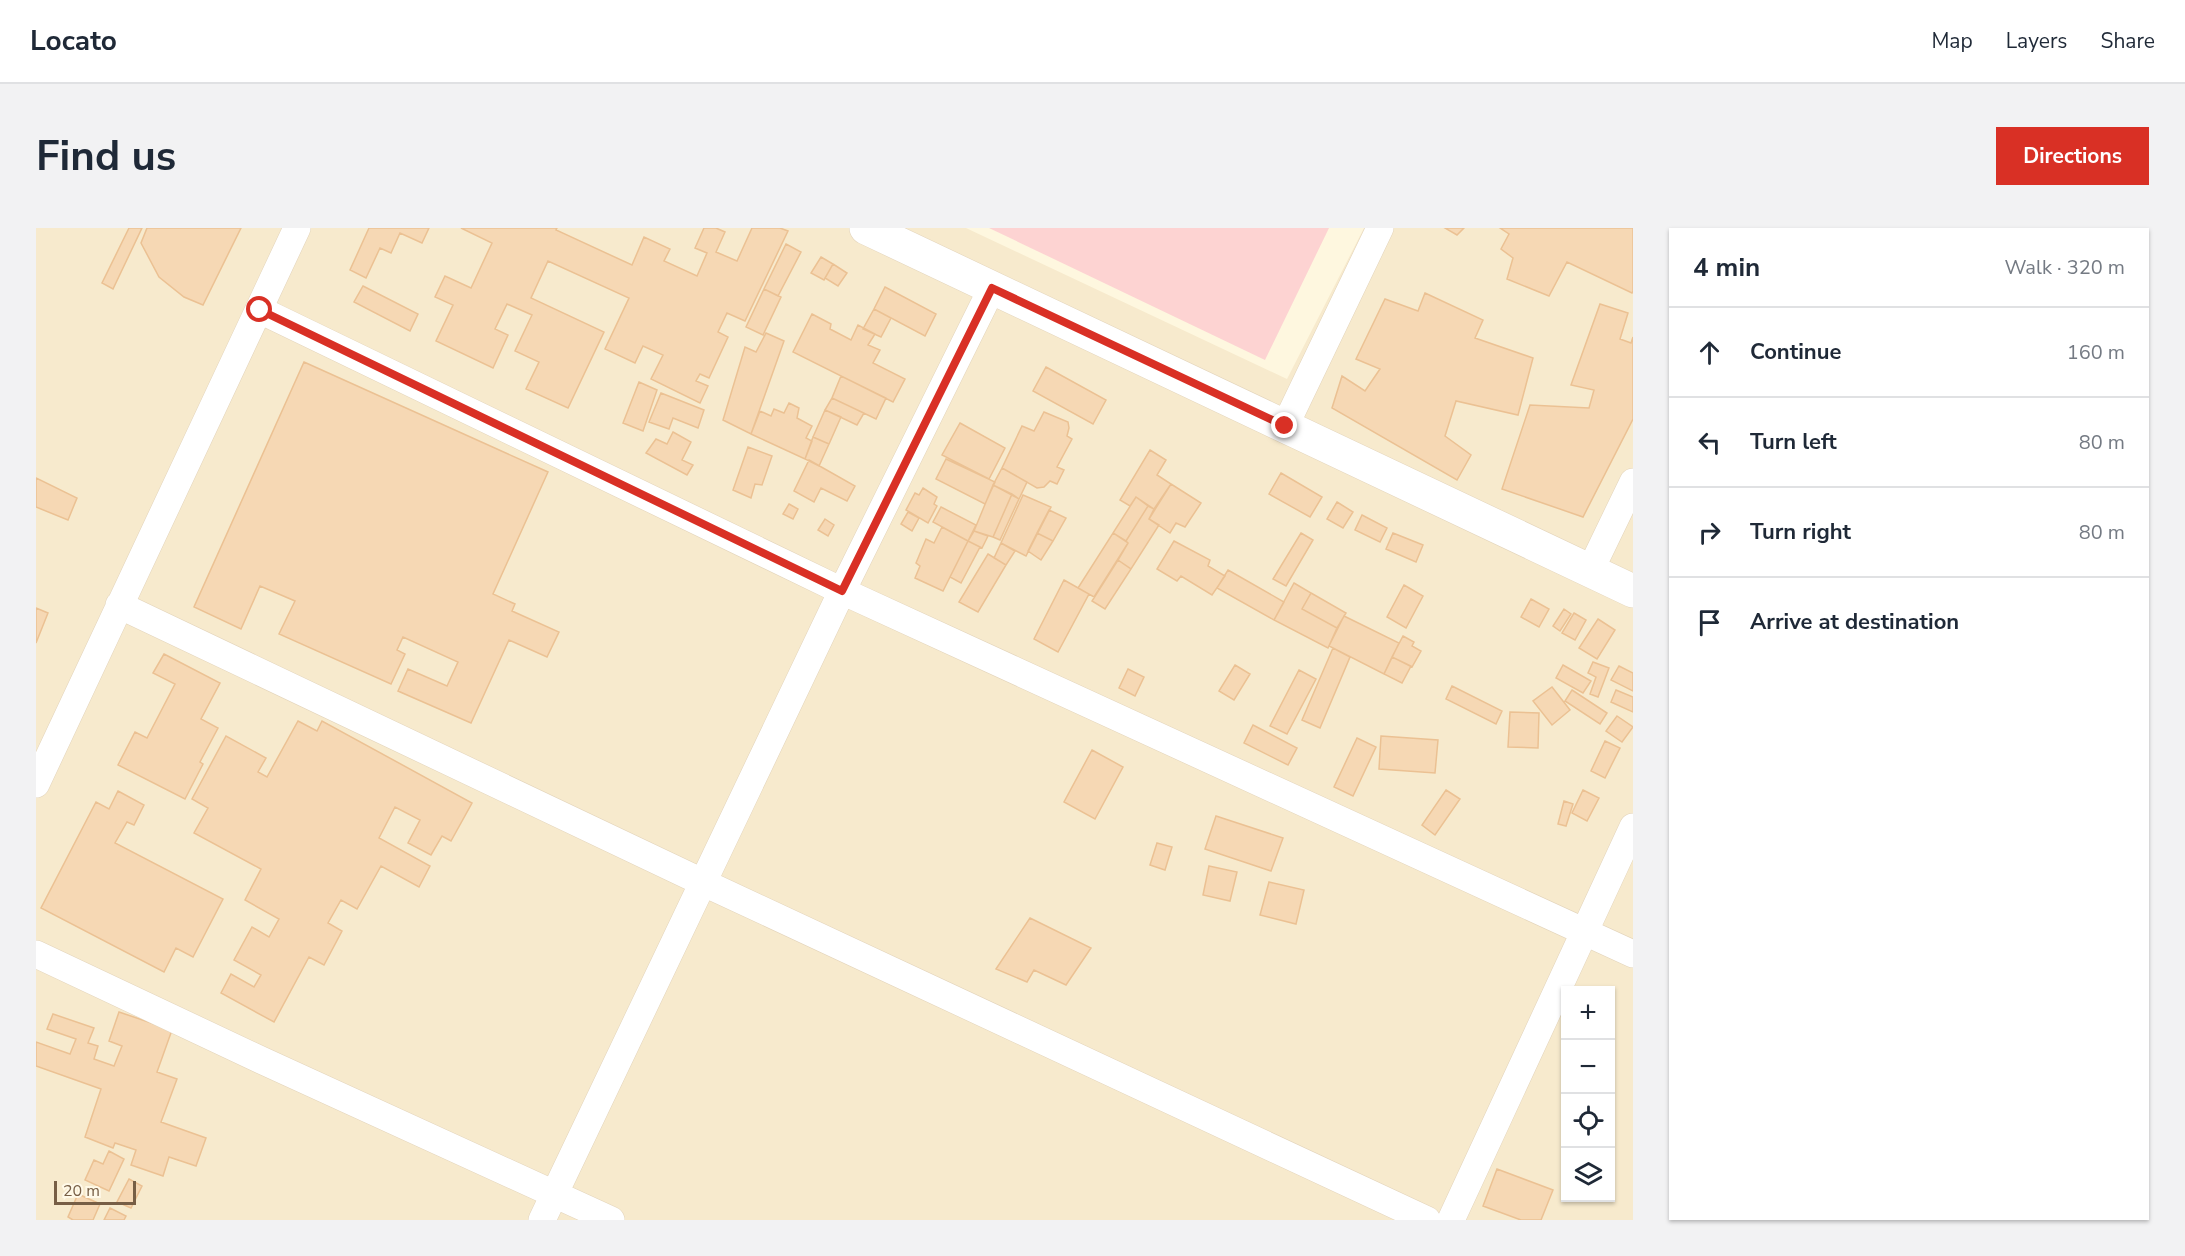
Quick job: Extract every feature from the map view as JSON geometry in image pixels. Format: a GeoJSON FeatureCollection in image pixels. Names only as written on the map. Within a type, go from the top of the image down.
{"type":"FeatureCollection","features":[{"type":"Feature","properties":{"kind":"street"},"geometry":{"type":"LineString","coordinates":[[36,784],[297,228]]}},
{"type":"Feature","properties":{"kind":"street"},"geometry":{"type":"LineString","coordinates":[[866,228],[1633,591]]}},
{"type":"Feature","properties":{"kind":"street"},"geometry":{"type":"LineString","coordinates":[[1285,426],[1380,228]]}},
{"type":"Feature","properties":{"kind":"street"},"geometry":{"type":"LineString","coordinates":[[542,1220],[842,591],[992,288]]}},
{"type":"Feature","properties":{"kind":"street"},"geometry":{"type":"LineString","coordinates":[[260,310],[842,591],[1633,954]]}},
{"type":"Feature","properties":{"kind":"street"},"geometry":{"type":"LineString","coordinates":[[1590,571],[1633,482]]}},
{"type":"Feature","properties":{"kind":"street"},"geometry":{"type":"LineString","coordinates":[[120,605],[702,882],[1427,1220]]}},
{"type":"Feature","properties":{"kind":"street"},"geometry":{"type":"LineString","coordinates":[[1451,1220],[1633,827]]}},
{"type":"Feature","properties":{"kind":"street"},"geometry":{"type":"LineString","coordinates":[[36,954],[611,1220]]}},
{"type":"Feature","properties":{"kind":"shaded area"},"geometry":{"type":"Polygon","coordinates":[[[36,228],[966,228],[1287,379],[1364,228],[1633,228],[1633,1220],[36,1220],[36,228]]]}},
{"type":"Feature","properties":{"kind":"shaded area"},"geometry":{"type":"Polygon","coordinates":[[[989,228],[1329,228],[1265,360],[989,228]]]}},
{"type":"Feature","properties":{"kind":"building"},"geometry":{"type":"Polygon","coordinates":[[[129,228],[142,228],[113,289],[102,283],[129,228]]]}},
{"type":"Feature","properties":{"kind":"building"},"geometry":{"type":"Polygon","coordinates":[[[147,228],[241,228],[203,305],[184,297],[159,277],[141,243],[147,228]]]}},
{"type":"Feature","properties":{"kind":"building"},"geometry":{"type":"Polygon","coordinates":[[[369,228],[429,228],[422,243],[400,233],[391,253],[380,248],[366,278],[350,270],[369,228]]]}},
{"type":"Feature","properties":{"kind":"building"},"geometry":{"type":"Polygon","coordinates":[[[461,228],[557,228],[556,230],[632,265],[644,237],[670,249],[664,261],[697,276],[707,253],[695,248],[704,228],[716,228],[725,232],[716,252],[737,261],[752,228],[780,228],[788,231],[745,321],[727,313],[718,332],[728,337],[709,378],[700,374],[696,381],[708,386],[700,403],[651,379],[663,355],[643,346],[635,363],[605,349],[629,298],[548,261],[531,298],[604,332],[568,408],[526,389],[539,362],[515,351],[532,315],[507,304],[495,329],[508,335],[493,368],[436,341],[453,305],[435,297],[445,276],[471,288],[492,243],[461,228]]]}},
{"type":"Feature","properties":{"kind":"building"},"geometry":{"type":"Polygon","coordinates":[[[1445,228],[1464,228],[1457,235],[1445,228]]]}},
{"type":"Feature","properties":{"kind":"building"},"geometry":{"type":"Polygon","coordinates":[[[1500,228],[1633,228],[1633,291],[1632,293],[1567,262],[1549,296],[1507,279],[1513,258],[1501,249],[1509,234],[1500,228]]]}},
{"type":"Feature","properties":{"kind":"building"},"geometry":{"type":"Polygon","coordinates":[[[786,244],[801,252],[778,296],[764,289],[786,244]]]}},
{"type":"Feature","properties":{"kind":"building"},"geometry":{"type":"Polygon","coordinates":[[[821,257],[833,264],[824,280],[811,273],[821,257]]]}},
{"type":"Feature","properties":{"kind":"building"},"geometry":{"type":"Polygon","coordinates":[[[833,264],[847,273],[838,286],[825,278],[833,264]]]}},
{"type":"Feature","properties":{"kind":"building"},"geometry":{"type":"Polygon","coordinates":[[[363,286],[418,314],[410,331],[354,302],[363,286]]]}},
{"type":"Feature","properties":{"kind":"building"},"geometry":{"type":"Polygon","coordinates":[[[885,287],[936,314],[925,336],[874,309],[885,287]]]}},
{"type":"Feature","properties":{"kind":"building"},"geometry":{"type":"Polygon","coordinates":[[[764,289],[781,297],[763,335],[746,327],[764,289]]]}},
{"type":"Feature","properties":{"kind":"building"},"geometry":{"type":"Polygon","coordinates":[[[1425,293],[1483,320],[1475,338],[1533,358],[1518,415],[1456,401],[1445,436],[1471,455],[1457,480],[1332,408],[1342,376],[1365,391],[1380,369],[1356,359],[1385,299],[1418,311],[1425,293]]]}},
{"type":"Feature","properties":{"kind":"building"},"geometry":{"type":"Polygon","coordinates":[[[1600,304],[1628,313],[1620,339],[1631,343],[1633,337],[1633,419],[1583,517],[1502,489],[1530,405],[1589,408],[1594,390],[1571,385],[1600,304]]]}},
{"type":"Feature","properties":{"kind":"building"},"geometry":{"type":"Polygon","coordinates":[[[874,309],[891,318],[881,337],[863,329],[874,309]]]}},
{"type":"Feature","properties":{"kind":"building"},"geometry":{"type":"Polygon","coordinates":[[[812,314],[831,324],[830,329],[851,340],[858,325],[875,334],[868,345],[880,350],[873,363],[905,379],[893,402],[793,352],[812,314]]]}},
{"type":"Feature","properties":{"kind":"building"},"geometry":{"type":"Polygon","coordinates":[[[766,333],[784,341],[751,434],[723,420],[745,347],[756,352],[766,333]]]}},
{"type":"Feature","properties":{"kind":"building"},"geometry":{"type":"Polygon","coordinates":[[[304,362],[548,472],[493,594],[515,604],[512,611],[559,632],[547,657],[509,640],[471,723],[398,691],[408,669],[447,686],[458,662],[403,637],[397,650],[405,654],[391,684],[279,634],[295,601],[260,586],[241,629],[194,607],[304,362]]]}},
{"type":"Feature","properties":{"kind":"building"},"geometry":{"type":"Polygon","coordinates":[[[1046,367],[1106,400],[1093,424],[1033,391],[1046,367]]]}},
{"type":"Feature","properties":{"kind":"building"},"geometry":{"type":"Polygon","coordinates":[[[841,376],[886,398],[876,419],[832,398],[841,376]]]}},
{"type":"Feature","properties":{"kind":"building"},"geometry":{"type":"Polygon","coordinates":[[[639,382],[657,390],[643,431],[623,423],[639,382]]]}},
{"type":"Feature","properties":{"kind":"building"},"geometry":{"type":"Polygon","coordinates":[[[661,393],[704,410],[698,428],[673,418],[669,429],[649,422],[661,393]]]}},
{"type":"Feature","properties":{"kind":"building"},"geometry":{"type":"Polygon","coordinates":[[[832,398],[864,413],[857,425],[825,410],[832,398]]]}},
{"type":"Feature","properties":{"kind":"building"},"geometry":{"type":"Polygon","coordinates":[[[789,403],[799,408],[797,418],[812,426],[806,438],[812,441],[805,459],[751,434],[760,411],[771,416],[774,409],[784,413],[789,403]]]}},
{"type":"Feature","properties":{"kind":"building"},"geometry":{"type":"Polygon","coordinates":[[[825,410],[841,417],[829,444],[813,437],[825,410]]]}},
{"type":"Feature","properties":{"kind":"building"},"geometry":{"type":"Polygon","coordinates":[[[1044,412],[1068,422],[1067,436],[1072,439],[1057,467],[1064,470],[1057,484],[1050,481],[1044,487],[1037,488],[1002,468],[1022,426],[1034,431],[1044,412]]]}},
{"type":"Feature","properties":{"kind":"building"},"geometry":{"type":"Polygon","coordinates":[[[960,423],[1005,448],[989,479],[942,455],[960,423]]]}},
{"type":"Feature","properties":{"kind":"building"},"geometry":{"type":"Polygon","coordinates":[[[673,432],[691,442],[682,460],[693,465],[687,475],[646,453],[656,439],[667,444],[673,432]]]}},
{"type":"Feature","properties":{"kind":"building"},"geometry":{"type":"Polygon","coordinates":[[[813,437],[829,444],[819,466],[805,459],[813,437]]]}},
{"type":"Feature","properties":{"kind":"building"},"geometry":{"type":"Polygon","coordinates":[[[748,447],[772,456],[762,485],[755,484],[751,498],[733,490],[748,447]]]}},
{"type":"Feature","properties":{"kind":"building"},"geometry":{"type":"Polygon","coordinates":[[[1150,450],[1166,460],[1157,475],[1171,484],[1154,509],[1136,497],[1130,506],[1120,500],[1150,450]]]}},
{"type":"Feature","properties":{"kind":"building"},"geometry":{"type":"Polygon","coordinates":[[[946,459],[995,482],[985,504],[936,479],[946,459]]]}},
{"type":"Feature","properties":{"kind":"building"},"geometry":{"type":"Polygon","coordinates":[[[809,460],[855,486],[847,501],[821,488],[814,502],[794,491],[809,460]]]}},
{"type":"Feature","properties":{"kind":"building"},"geometry":{"type":"Polygon","coordinates":[[[1002,468],[1027,482],[1019,499],[993,485],[1002,468]]]}},
{"type":"Feature","properties":{"kind":"building"},"geometry":{"type":"Polygon","coordinates":[[[1281,473],[1322,497],[1310,517],[1269,494],[1281,473]]]}},
{"type":"Feature","properties":{"kind":"building"},"geometry":{"type":"Polygon","coordinates":[[[36,478],[77,498],[68,520],[36,507],[36,478]]]}},
{"type":"Feature","properties":{"kind":"building"},"geometry":{"type":"Polygon","coordinates":[[[1171,484],[1201,503],[1185,527],[1176,523],[1170,533],[1149,519],[1171,484]]]}},
{"type":"Feature","properties":{"kind":"building"},"geometry":{"type":"Polygon","coordinates":[[[993,485],[1012,494],[993,537],[974,531],[993,485]]]}},
{"type":"Feature","properties":{"kind":"building"},"geometry":{"type":"Polygon","coordinates":[[[923,488],[937,497],[934,504],[937,506],[928,523],[906,510],[915,493],[919,495],[923,488]]]}},
{"type":"Feature","properties":{"kind":"building"},"geometry":{"type":"Polygon","coordinates":[[[1012,494],[1019,499],[1000,540],[993,537],[1012,494]]]}},
{"type":"Feature","properties":{"kind":"building"},"geometry":{"type":"Polygon","coordinates":[[[1023,495],[1051,507],[1026,556],[1001,543],[1023,495]]]}},
{"type":"Feature","properties":{"kind":"building"},"geometry":{"type":"Polygon","coordinates":[[[1136,497],[1148,506],[1126,541],[1113,533],[1136,497]]]}},
{"type":"Feature","properties":{"kind":"building"},"geometry":{"type":"Polygon","coordinates":[[[1337,502],[1353,512],[1343,528],[1327,519],[1337,502]]]}},
{"type":"Feature","properties":{"kind":"building"},"geometry":{"type":"Polygon","coordinates":[[[789,504],[798,509],[793,519],[783,514],[789,504]]]}},
{"type":"Feature","properties":{"kind":"building"},"geometry":{"type":"Polygon","coordinates":[[[1148,506],[1154,509],[1149,519],[1159,525],[1131,569],[1118,560],[1128,543],[1126,541],[1148,506]]]}},
{"type":"Feature","properties":{"kind":"building"},"geometry":{"type":"Polygon","coordinates":[[[941,507],[976,525],[968,541],[933,522],[941,507]]]}},
{"type":"Feature","properties":{"kind":"building"},"geometry":{"type":"Polygon","coordinates":[[[1049,510],[1066,518],[1053,541],[1037,533],[1049,510]]]}},
{"type":"Feature","properties":{"kind":"building"},"geometry":{"type":"Polygon","coordinates":[[[908,512],[919,518],[912,531],[901,524],[908,512]]]}},
{"type":"Feature","properties":{"kind":"building"},"geometry":{"type":"Polygon","coordinates":[[[1362,515],[1387,528],[1380,542],[1355,530],[1362,515]]]}},
{"type":"Feature","properties":{"kind":"building"},"geometry":{"type":"Polygon","coordinates":[[[825,519],[834,525],[828,536],[818,530],[825,519]]]}},
{"type":"Feature","properties":{"kind":"building"},"geometry":{"type":"Polygon","coordinates":[[[942,527],[968,541],[943,591],[915,578],[920,566],[916,563],[926,539],[934,543],[942,527]]]}},
{"type":"Feature","properties":{"kind":"building"},"geometry":{"type":"Polygon","coordinates":[[[974,531],[988,536],[982,548],[968,541],[974,531]]]}},
{"type":"Feature","properties":{"kind":"building"},"geometry":{"type":"Polygon","coordinates":[[[1037,533],[1053,541],[1041,560],[1028,551],[1037,533]]]}},
{"type":"Feature","properties":{"kind":"building"},"geometry":{"type":"Polygon","coordinates":[[[1113,533],[1128,543],[1094,597],[1078,588],[1113,533]]]}},
{"type":"Feature","properties":{"kind":"building"},"geometry":{"type":"Polygon","coordinates":[[[1301,533],[1313,540],[1286,586],[1273,579],[1301,533]]]}},
{"type":"Feature","properties":{"kind":"building"},"geometry":{"type":"Polygon","coordinates":[[[1393,533],[1423,545],[1416,562],[1386,549],[1393,533]]]}},
{"type":"Feature","properties":{"kind":"building"},"geometry":{"type":"Polygon","coordinates":[[[968,541],[980,547],[961,583],[950,577],[968,541]]]}},
{"type":"Feature","properties":{"kind":"building"},"geometry":{"type":"Polygon","coordinates":[[[1174,541],[1210,560],[1208,566],[1225,576],[1212,595],[1181,576],[1177,581],[1157,569],[1174,541]]]}},
{"type":"Feature","properties":{"kind":"building"},"geometry":{"type":"Polygon","coordinates":[[[1001,543],[1015,551],[1006,565],[994,558],[1001,543]]]}},
{"type":"Feature","properties":{"kind":"building"},"geometry":{"type":"Polygon","coordinates":[[[988,554],[1006,565],[978,612],[959,602],[988,554]]]}},
{"type":"Feature","properties":{"kind":"building"},"geometry":{"type":"Polygon","coordinates":[[[1118,560],[1131,569],[1105,609],[1092,601],[1118,560]]]}},
{"type":"Feature","properties":{"kind":"building"},"geometry":{"type":"Polygon","coordinates":[[[1228,570],[1284,602],[1274,620],[1217,588],[1228,570]]]}},
{"type":"Feature","properties":{"kind":"building"},"geometry":{"type":"Polygon","coordinates":[[[1064,580],[1089,594],[1058,652],[1034,639],[1064,580]]]}},
{"type":"Feature","properties":{"kind":"building"},"geometry":{"type":"Polygon","coordinates":[[[1294,583],[1311,593],[1302,609],[1337,628],[1328,648],[1274,620],[1294,583]]]}},
{"type":"Feature","properties":{"kind":"building"},"geometry":{"type":"Polygon","coordinates":[[[1404,585],[1423,596],[1406,628],[1387,617],[1404,585]]]}},
{"type":"Feature","properties":{"kind":"building"},"geometry":{"type":"Polygon","coordinates":[[[1311,593],[1346,613],[1337,628],[1302,609],[1311,593]]]}},
{"type":"Feature","properties":{"kind":"building"},"geometry":{"type":"Polygon","coordinates":[[[1531,599],[1549,609],[1539,627],[1521,617],[1531,599]]]}},
{"type":"Feature","properties":{"kind":"building"},"geometry":{"type":"Polygon","coordinates":[[[36,608],[48,613],[36,643],[36,608]]]}},
{"type":"Feature","properties":{"kind":"building"},"geometry":{"type":"Polygon","coordinates":[[[1564,609],[1571,614],[1560,631],[1553,626],[1564,609]]]}},
{"type":"Feature","properties":{"kind":"building"},"geometry":{"type":"Polygon","coordinates":[[[1574,613],[1586,620],[1575,640],[1562,633],[1574,613]]]}},
{"type":"Feature","properties":{"kind":"building"},"geometry":{"type":"Polygon","coordinates":[[[1344,616],[1399,643],[1384,674],[1329,646],[1344,616]]]}},
{"type":"Feature","properties":{"kind":"building"},"geometry":{"type":"Polygon","coordinates":[[[1598,619],[1615,630],[1597,659],[1579,648],[1598,619]]]}},
{"type":"Feature","properties":{"kind":"building"},"geometry":{"type":"Polygon","coordinates":[[[1403,636],[1414,642],[1412,646],[1421,651],[1412,667],[1392,657],[1403,636]]]}},
{"type":"Feature","properties":{"kind":"building"},"geometry":{"type":"Polygon","coordinates":[[[1333,648],[1350,657],[1320,728],[1302,720],[1333,648]]]}},
{"type":"Feature","properties":{"kind":"building"},"geometry":{"type":"Polygon","coordinates":[[[164,654],[220,683],[201,719],[218,728],[200,762],[203,764],[185,799],[118,765],[135,732],[147,738],[175,684],[153,673],[164,654]]]}},
{"type":"Feature","properties":{"kind":"building"},"geometry":{"type":"Polygon","coordinates":[[[1392,657],[1411,666],[1402,683],[1384,674],[1392,657]]]}},
{"type":"Feature","properties":{"kind":"building"},"geometry":{"type":"Polygon","coordinates":[[[1593,662],[1609,668],[1598,697],[1590,694],[1596,677],[1588,673],[1593,662]]]}},
{"type":"Feature","properties":{"kind":"building"},"geometry":{"type":"Polygon","coordinates":[[[1235,665],[1250,674],[1234,700],[1219,691],[1235,665]]]}},
{"type":"Feature","properties":{"kind":"building"},"geometry":{"type":"Polygon","coordinates":[[[1563,665],[1591,681],[1583,693],[1556,678],[1563,665]]]}},
{"type":"Feature","properties":{"kind":"building"},"geometry":{"type":"Polygon","coordinates":[[[1619,666],[1633,673],[1633,691],[1611,680],[1619,666]]]}},
{"type":"Feature","properties":{"kind":"building"},"geometry":{"type":"Polygon","coordinates":[[[1128,669],[1144,677],[1135,696],[1119,688],[1128,669]]]}},
{"type":"Feature","properties":{"kind":"building"},"geometry":{"type":"Polygon","coordinates":[[[1299,670],[1316,679],[1287,734],[1270,726],[1299,670]]]}},
{"type":"Feature","properties":{"kind":"building"},"geometry":{"type":"Polygon","coordinates":[[[1452,686],[1502,711],[1496,724],[1446,699],[1452,686]]]}},
{"type":"Feature","properties":{"kind":"building"},"geometry":{"type":"Polygon","coordinates":[[[1552,687],[1570,710],[1552,725],[1533,701],[1552,687]]]}},
{"type":"Feature","properties":{"kind":"building"},"geometry":{"type":"Polygon","coordinates":[[[1572,690],[1607,713],[1600,724],[1565,701],[1572,690]]]}},
{"type":"Feature","properties":{"kind":"building"},"geometry":{"type":"Polygon","coordinates":[[[1616,690],[1633,697],[1633,712],[1611,702],[1616,690]]]}},
{"type":"Feature","properties":{"kind":"building"},"geometry":{"type":"Polygon","coordinates":[[[1510,712],[1539,713],[1538,748],[1508,747],[1510,712]]]}},
{"type":"Feature","properties":{"kind":"building"},"geometry":{"type":"Polygon","coordinates":[[[1617,716],[1633,727],[1622,742],[1606,731],[1617,716]]]}},
{"type":"Feature","properties":{"kind":"building"},"geometry":{"type":"Polygon","coordinates":[[[298,721],[317,731],[322,721],[472,803],[451,841],[442,836],[431,855],[408,843],[420,820],[395,807],[379,838],[430,866],[419,887],[381,866],[357,909],[341,900],[328,923],[342,931],[324,965],[309,957],[274,1022],[221,993],[231,974],[254,987],[261,975],[234,960],[252,927],[269,937],[279,919],[245,900],[261,869],[194,833],[208,808],[192,799],[226,736],[266,758],[258,772],[267,777],[298,721]]]}},
{"type":"Feature","properties":{"kind":"building"},"geometry":{"type":"Polygon","coordinates":[[[1253,725],[1297,748],[1288,765],[1244,743],[1253,725]]]}},
{"type":"Feature","properties":{"kind":"building"},"geometry":{"type":"Polygon","coordinates":[[[1381,736],[1438,740],[1435,773],[1379,769],[1381,736]]]}},
{"type":"Feature","properties":{"kind":"building"},"geometry":{"type":"Polygon","coordinates":[[[1357,738],[1376,747],[1353,796],[1334,787],[1357,738]]]}},
{"type":"Feature","properties":{"kind":"building"},"geometry":{"type":"Polygon","coordinates":[[[1605,741],[1620,748],[1605,778],[1591,771],[1605,741]]]}},
{"type":"Feature","properties":{"kind":"building"},"geometry":{"type":"Polygon","coordinates":[[[1092,750],[1123,767],[1095,819],[1064,802],[1092,750]]]}},
{"type":"Feature","properties":{"kind":"building"},"geometry":{"type":"Polygon","coordinates":[[[1446,790],[1460,799],[1435,835],[1422,825],[1446,790]]]}},
{"type":"Feature","properties":{"kind":"building"},"geometry":{"type":"Polygon","coordinates":[[[1583,790],[1599,798],[1587,821],[1572,813],[1583,790]]]}},
{"type":"Feature","properties":{"kind":"building"},"geometry":{"type":"Polygon","coordinates":[[[118,791],[144,805],[134,825],[127,822],[115,843],[223,899],[193,957],[176,948],[164,972],[41,908],[96,802],[109,809],[118,791]]]}},
{"type":"Feature","properties":{"kind":"building"},"geometry":{"type":"Polygon","coordinates":[[[1564,801],[1573,804],[1566,826],[1558,824],[1564,801]]]}},
{"type":"Feature","properties":{"kind":"building"},"geometry":{"type":"Polygon","coordinates":[[[1216,816],[1283,838],[1271,871],[1205,849],[1216,816]]]}},
{"type":"Feature","properties":{"kind":"building"},"geometry":{"type":"Polygon","coordinates":[[[1157,843],[1172,847],[1165,870],[1150,865],[1157,843]]]}},
{"type":"Feature","properties":{"kind":"building"},"geometry":{"type":"Polygon","coordinates":[[[1209,866],[1237,872],[1230,901],[1203,895],[1209,866]]]}},
{"type":"Feature","properties":{"kind":"building"},"geometry":{"type":"Polygon","coordinates":[[[1269,882],[1304,890],[1296,924],[1260,915],[1269,882]]]}},
{"type":"Feature","properties":{"kind":"building"},"geometry":{"type":"Polygon","coordinates":[[[1030,918],[1091,948],[1066,985],[1034,970],[1027,982],[996,969],[1030,918]]]}},
{"type":"Feature","properties":{"kind":"building"},"geometry":{"type":"Polygon","coordinates":[[[119,1012],[172,1030],[157,1072],[177,1079],[161,1122],[206,1138],[196,1166],[169,1157],[163,1176],[131,1165],[136,1150],[115,1143],[113,1148],[85,1137],[101,1089],[36,1066],[36,1042],[70,1054],[76,1039],[47,1029],[53,1014],[94,1028],[88,1043],[98,1046],[94,1059],[114,1066],[122,1046],[109,1041],[119,1012]]]}},
{"type":"Feature","properties":{"kind":"building"},"geometry":{"type":"Polygon","coordinates":[[[109,1151],[124,1159],[109,1191],[85,1180],[94,1160],[103,1164],[109,1151]]]}},
{"type":"Feature","properties":{"kind":"building"},"geometry":{"type":"Polygon","coordinates":[[[1497,1169],[1553,1190],[1541,1220],[1521,1220],[1483,1206],[1497,1169]]]}},
{"type":"Feature","properties":{"kind":"building"},"geometry":{"type":"Polygon","coordinates":[[[129,1179],[142,1186],[131,1208],[117,1202],[129,1179]]]}},
{"type":"Feature","properties":{"kind":"building"},"geometry":{"type":"Polygon","coordinates":[[[78,1194],[100,1204],[93,1220],[73,1220],[68,1217],[78,1194]]]}},
{"type":"Feature","properties":{"kind":"building"},"geometry":{"type":"Polygon","coordinates":[[[110,1208],[126,1216],[124,1220],[104,1220],[110,1208]]]}},
{"type":"Feature","properties":{"kind":"route"},"geometry":{"type":"LineString","coordinates":[[260,310],[842,591],[992,288],[1285,426]]}}]}
